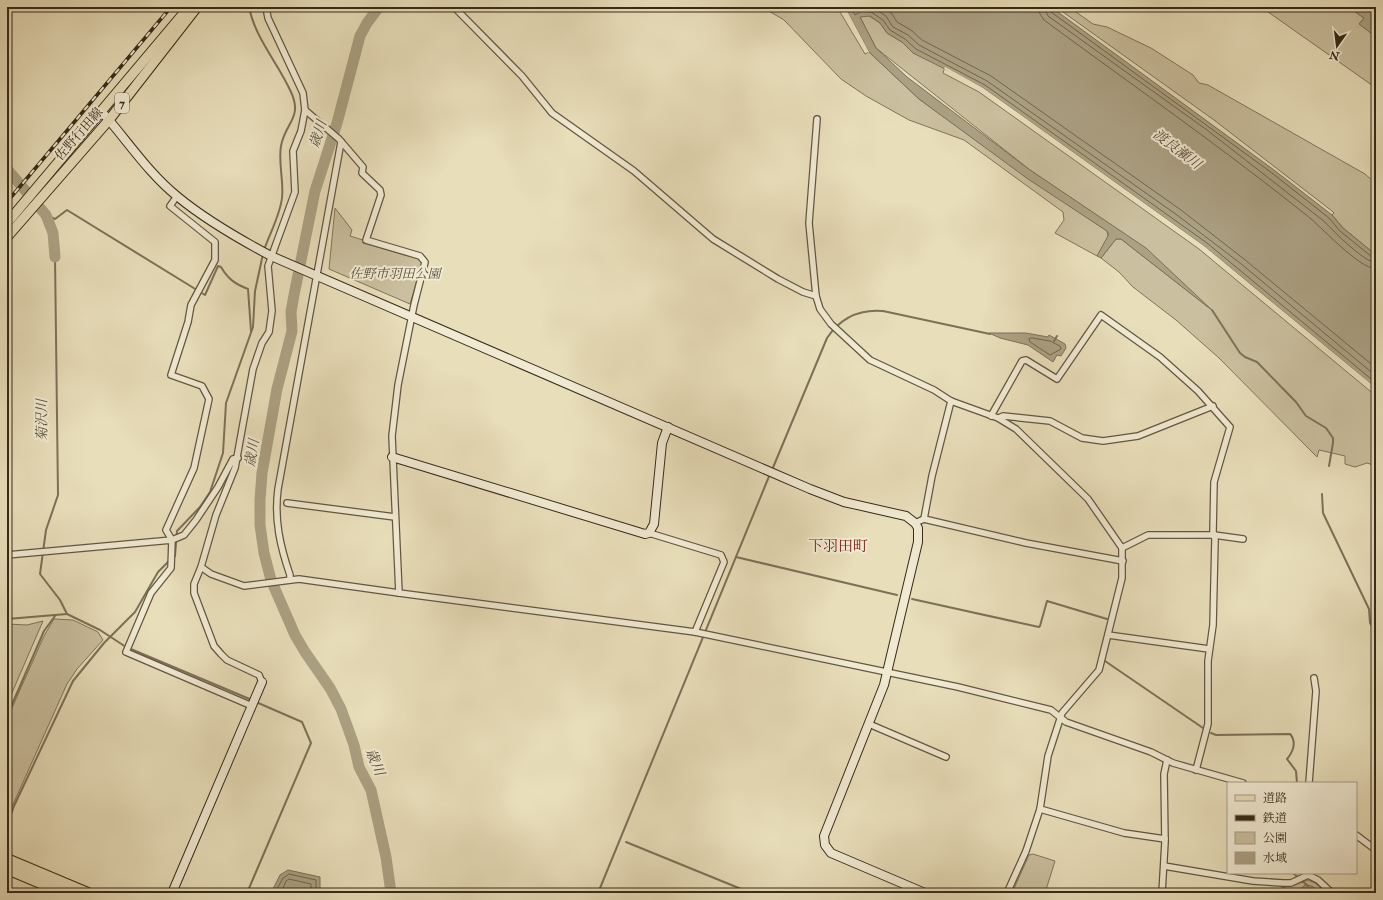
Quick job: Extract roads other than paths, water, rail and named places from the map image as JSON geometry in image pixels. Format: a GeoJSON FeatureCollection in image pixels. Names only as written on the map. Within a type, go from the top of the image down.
{"type":"FeatureCollection","features":[{"type":"Feature","properties":{"kind":"highway"},"geometry":{"type":"LineString","coordinates":[[7,859],[88,893]]}},
{"type":"Feature","properties":{"kind":"highway"},"geometry":{"type":"LineString","coordinates":[[7,869],[64,893]]}},
{"type":"Feature","properties":{"kind":"main road","name":"佐野行田線"},"geometry":{"type":"LineString","coordinates":[[7,223],[102,112],[188,7]]}},
{"type":"Feature","properties":{"kind":"main road","name":"佐野行田線"},"geometry":{"type":"LineString","coordinates":[[7,237],[109,120],[197,7]]}},
{"type":"Feature","properties":{"kind":"street"},"geometry":{"type":"LineString","coordinates":[[172,893],[262,682],[259,675],[227,660],[214,646],[194,593],[195,580],[201,567],[216,515],[238,458],[238,450],[253,369],[262,343],[269,332],[272,311],[268,284],[268,266],[295,192],[293,151],[301,131],[305,110],[303,93],[268,18],[266,7]]}},
{"type":"Feature","properties":{"kind":"street"},"geometry":{"type":"LineString","coordinates":[[454,7],[522,76],[552,113],[635,173],[713,239],[778,279],[803,292],[816,296]]}},
{"type":"Feature","properties":{"kind":"street"},"geometry":{"type":"LineString","coordinates":[[305,110],[340,140],[363,167],[362,173],[380,190],[381,195],[366,240],[420,256],[424,259],[425,264],[412,316],[398,385],[392,436],[399,593]]}},
{"type":"Feature","properties":{"kind":"street"},"geometry":{"type":"LineString","coordinates":[[102,112],[144,162],[177,196],[232,235],[272,257],[412,316],[775,474],[837,499],[900,514],[915,523],[918,528],[918,542],[888,672],[869,724],[826,829],[825,845],[831,852],[839,857],[925,893]]}},
{"type":"Feature","properties":{"kind":"street"},"geometry":{"type":"LineString","coordinates":[[818,119],[809,223],[816,296],[820,309],[831,324],[870,360],[934,390],[951,401],[998,418],[1016,429],[1088,499],[1122,548],[1122,578],[1099,670],[1060,718],[1059,728],[1048,756],[1040,809],[1026,850],[1007,893]]}},
{"type":"Feature","properties":{"kind":"street"},"geometry":{"type":"LineString","coordinates":[[290,580],[290,575],[278,532],[276,502],[340,140]]}},
{"type":"Feature","properties":{"kind":"street"},"geometry":{"type":"LineString","coordinates":[[175,538],[166,530],[194,468],[209,400],[202,386],[171,375],[188,322],[191,306],[215,260],[215,242],[170,206],[177,196]]}},
{"type":"Feature","properties":{"kind":"street"},"geometry":{"type":"LineString","coordinates":[[991,416],[1022,361],[1026,360],[1057,379],[1100,315],[1160,357],[1198,390],[1230,427],[1214,482],[1213,625],[1209,649],[1208,724],[1196,770]]}},
{"type":"Feature","properties":{"kind":"street"},"geometry":{"type":"LineString","coordinates":[[924,520],[932,476],[951,401]]}},
{"type":"Feature","properties":{"kind":"street"},"geometry":{"type":"LineString","coordinates":[[998,418],[1002,416],[1050,420],[1082,438],[1103,441],[1138,436],[1212,406]]}},
{"type":"Feature","properties":{"kind":"street"},"geometry":{"type":"LineString","coordinates":[[649,533],[654,524],[662,442],[668,427]]}},
{"type":"Feature","properties":{"kind":"street"},"geometry":{"type":"LineString","coordinates":[[392,457],[640,533],[649,533],[721,555],[724,562],[698,632]]}},
{"type":"Feature","properties":{"kind":"street"},"geometry":{"type":"LineString","coordinates":[[7,555],[175,538],[184,535],[218,488],[233,459],[238,458]]}},
{"type":"Feature","properties":{"kind":"street"},"geometry":{"type":"LineString","coordinates":[[287,504],[395,517]]}},
{"type":"Feature","properties":{"kind":"street"},"geometry":{"type":"LineString","coordinates":[[915,523],[924,520],[1026,543],[1123,562]]}},
{"type":"Feature","properties":{"kind":"street"},"geometry":{"type":"LineString","coordinates":[[1122,548],[1148,535],[1214,536],[1243,539]]}},
{"type":"Feature","properties":{"kind":"street"},"geometry":{"type":"LineString","coordinates":[[175,538],[171,568],[150,593],[126,652],[252,706]]}},
{"type":"Feature","properties":{"kind":"street"},"geometry":{"type":"LineString","coordinates":[[201,567],[211,574],[238,584],[256,586],[299,579],[708,634],[888,672],[1005,698],[1051,710],[1070,724],[1145,750],[1167,760],[1196,770],[1239,782]]}},
{"type":"Feature","properties":{"kind":"street"},"geometry":{"type":"LineString","coordinates":[[1108,635],[1209,649]]}},
{"type":"Feature","properties":{"kind":"street"},"geometry":{"type":"LineString","coordinates":[[1309,782],[1316,691],[1314,678]]}},
{"type":"Feature","properties":{"kind":"street"},"geometry":{"type":"LineString","coordinates":[[869,724],[946,757]]}},
{"type":"Feature","properties":{"kind":"street"},"geometry":{"type":"LineString","coordinates":[[1162,893],[1165,839],[1164,774],[1167,760]]}},
{"type":"Feature","properties":{"kind":"street"},"geometry":{"type":"LineString","coordinates":[[1040,809],[1124,833],[1165,839]]}},
{"type":"Feature","properties":{"kind":"street"},"geometry":{"type":"LineString","coordinates":[[1357,836],[1376,850]]}},
{"type":"Feature","properties":{"kind":"street"},"geometry":{"type":"LineString","coordinates":[[1164,866],[1253,881],[1276,883],[1291,883],[1307,874],[1318,880],[1332,893]]}},
{"type":"Feature","properties":{"kind":"water","name":"渡良瀬川"},"geometry":{"type":"Polygon","coordinates":[[[845,7],[1051,7],[1274,170],[1332,215],[1343,228],[1376,255],[1376,388],[1204,246],[983,88],[913,53],[902,42],[887,33],[880,23],[870,16],[860,17],[876,48],[907,77],[1030,170],[1146,248],[1213,311],[1121,239],[1116,239],[1101,258],[1097,256],[1109,234],[1107,231],[1028,179],[919,99],[869,52],[845,7]]]}},
{"type":"Feature","properties":{"kind":"water"},"geometry":{"type":"Polygon","coordinates":[[[1348,7],[1376,7],[1376,37],[1359,24],[1364,18],[1348,7]]]}},
{"type":"Feature","properties":{"kind":"water"},"geometry":{"type":"Polygon","coordinates":[[[989,333],[1026,333],[1048,337],[1049,335],[1065,344],[1066,348],[1061,356],[1057,355],[1053,362],[1028,345],[1000,338],[989,333]]]}},
{"type":"Feature","properties":{"kind":"water"},"geometry":{"type":"Polygon","coordinates":[[[288,870],[320,877],[320,893],[271,893],[280,875],[288,870]]]}},
{"type":"Feature","properties":{"kind":"water"},"geometry":{"type":"Polygon","coordinates":[[[1305,885],[1312,886],[1320,893],[1296,893],[1305,885]]]}},
{"type":"Feature","properties":{"kind":"waterway"},"geometry":{"type":"LineString","coordinates":[[249,7],[261,40],[286,81],[291,92],[295,108],[292,120],[283,138],[280,152],[282,185],[281,204],[264,250]]}},
{"type":"Feature","properties":{"kind":"waterway","name":"歳川"},"geometry":{"type":"LineString","coordinates":[[379,7],[367,23],[360,36],[337,123],[315,191],[291,312],[292,331],[277,389],[262,473],[260,525],[264,553],[271,580],[295,635],[330,688],[341,709],[354,745],[359,767],[371,790],[386,857],[391,893]]}},
{"type":"Feature","properties":{"kind":"waterway","name":"菊沢川"},"geometry":{"type":"LineString","coordinates":[[7,169],[46,215],[53,233],[55,257]]}},
{"type":"Feature","properties":{"kind":"waterway"},"geometry":{"type":"LineString","coordinates":[[46,215],[55,219],[67,210],[205,295],[218,266],[221,267],[232,281],[248,289],[251,331]]}},
{"type":"Feature","properties":{"kind":"waterway"},"geometry":{"type":"LineString","coordinates":[[173,558],[175,556],[177,531],[200,507],[210,492],[223,453],[226,403],[253,327],[255,291],[263,254]]}},
{"type":"Feature","properties":{"kind":"waterway","name":"菊沢川"},"geometry":{"type":"LineString","coordinates":[[7,619],[67,614],[60,600],[40,574],[46,530],[58,495],[55,257]]}},
{"type":"Feature","properties":{"kind":"waterway"},"geometry":{"type":"LineString","coordinates":[[1212,310],[1240,353],[1257,362],[1296,402],[1306,416],[1326,428],[1333,438],[1329,466]]}},
{"type":"Feature","properties":{"kind":"waterway"},"geometry":{"type":"LineString","coordinates":[[772,470],[827,338],[838,325],[851,316],[866,311],[883,311],[990,334]]}},
{"type":"Feature","properties":{"kind":"waterway"},"geometry":{"type":"LineString","coordinates":[[1054,341],[1057,336]]}},
{"type":"Feature","properties":{"kind":"waterway"},"geometry":{"type":"LineString","coordinates":[[598,893],[770,474]]}},
{"type":"Feature","properties":{"kind":"waterway"},"geometry":{"type":"LineString","coordinates":[[1322,494],[1323,513],[1369,609],[1370,623],[1376,632]]}},
{"type":"Feature","properties":{"kind":"waterway"},"geometry":{"type":"LineString","coordinates":[[736,557],[897,595]]}},
{"type":"Feature","properties":{"kind":"waterway"},"geometry":{"type":"LineString","coordinates":[[7,826],[14,806],[73,681],[104,643],[135,612],[158,572],[169,561]]}},
{"type":"Feature","properties":{"kind":"waterway"},"geometry":{"type":"LineString","coordinates":[[912,599],[1039,627],[1047,601],[1107,619]]}},
{"type":"Feature","properties":{"kind":"waterway"},"geometry":{"type":"LineString","coordinates":[[67,614],[100,630],[126,647],[252,700]]}},
{"type":"Feature","properties":{"kind":"waterway"},"geometry":{"type":"LineString","coordinates":[[7,716],[44,631],[55,616]]}},
{"type":"Feature","properties":{"kind":"waterway"},"geometry":{"type":"LineString","coordinates":[[1105,661],[1203,728]]}},
{"type":"Feature","properties":{"kind":"waterway"},"geometry":{"type":"LineString","coordinates":[[247,893],[311,743],[302,722],[256,702]]}},
{"type":"Feature","properties":{"kind":"waterway"},"geometry":{"type":"LineString","coordinates":[[1211,733],[1216,735],[1290,734],[1294,744],[1287,759],[1296,771],[1297,782]]}},
{"type":"Feature","properties":{"kind":"waterway"},"geometry":{"type":"LineString","coordinates":[[626,842],[751,893]]}},
{"type":"Feature","properties":{"kind":"waterway"},"geometry":{"type":"LineString","coordinates":[[1294,874],[1308,886]]}},
{"type":"Feature","properties":{"kind":"railway"},"geometry":{"type":"LineString","coordinates":[[7,202],[171,7]]}},
{"type":"Feature","properties":{"kind":"district","name":"下羽田町"},"geometry":{"type":"Point","coordinates":[838,546]}},
{"type":"Feature","properties":{"kind":"park label","name":"佐野市羽田公園"},"geometry":{"type":"Point","coordinates":[395,274]}}]}
